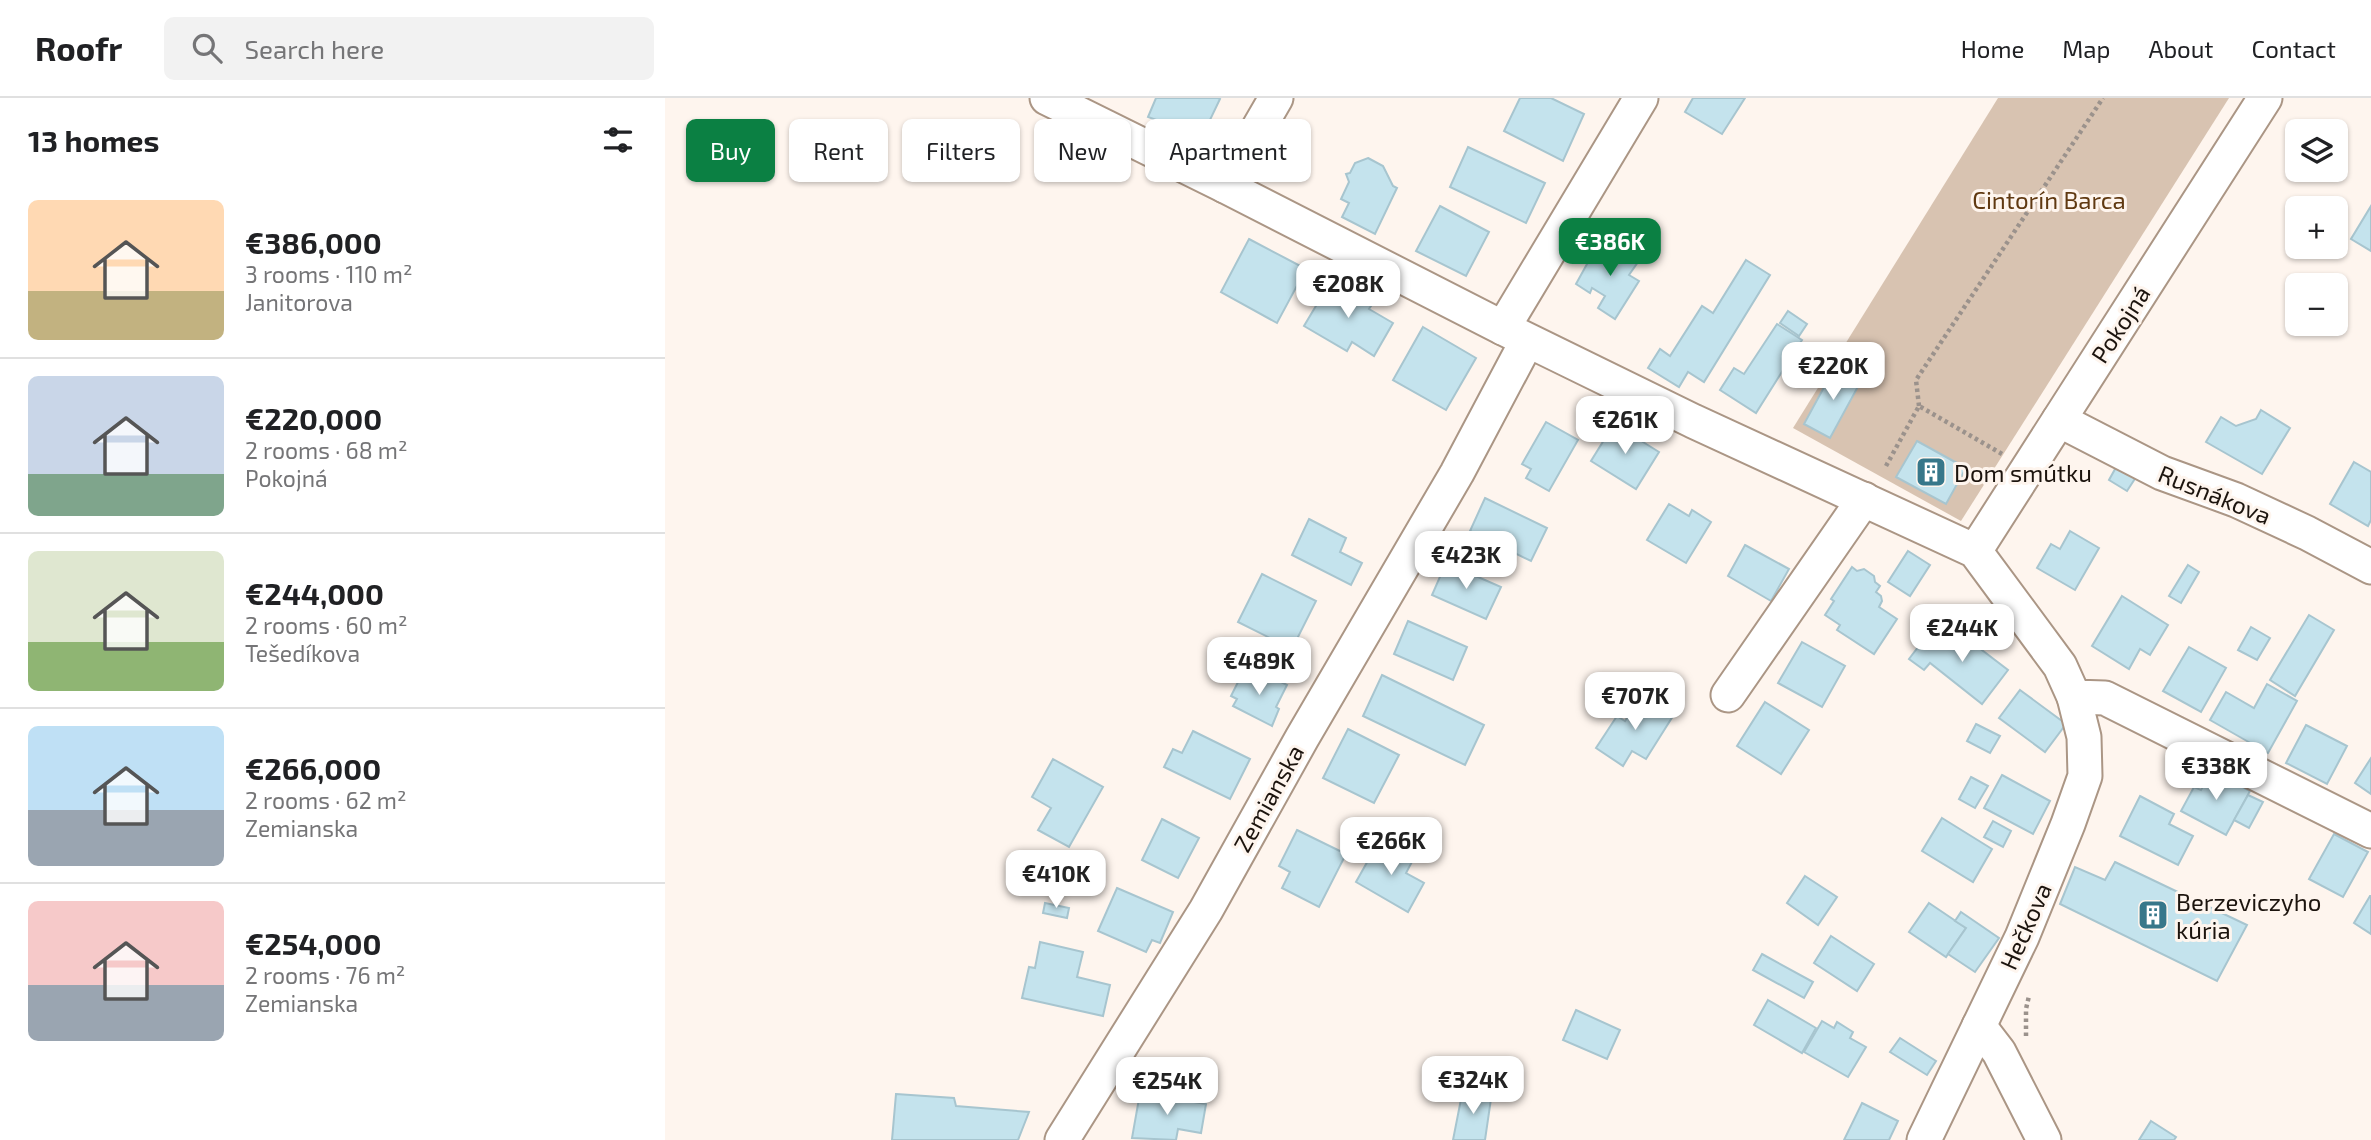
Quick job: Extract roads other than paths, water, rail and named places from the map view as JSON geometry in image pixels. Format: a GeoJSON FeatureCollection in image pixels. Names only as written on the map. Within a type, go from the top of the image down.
{"type":"FeatureCollection","features":[{"type":"Feature","properties":{"kind":"street"},"geometry":{"type":"LineString","coordinates":[[1047,98],[1515,335],[1693,421],[1975,551]]}},
{"type":"Feature","properties":{"kind":"street"},"geometry":{"type":"LineString","coordinates":[[1225,186],[1276,98]]}},
{"type":"Feature","properties":{"kind":"street","name":"Zemianska"},"geometry":{"type":"LineString","coordinates":[[1062,1140],[1206,910],[1301,738],[1457,473],[1515,335],[1641,98]]}},
{"type":"Feature","properties":{"kind":"street","name":"Pokojná"},"geometry":{"type":"LineString","coordinates":[[1975,551],[2265,98]]}},
{"type":"Feature","properties":{"kind":"street","name":"Rusnákova"},"geometry":{"type":"LineString","coordinates":[[2059,420],[2162,473],[2236,500],[2371,567]]}},
{"type":"Feature","properties":{"kind":"street"},"geometry":{"type":"LineString","coordinates":[[1728,695],[1864,499]]}},
{"type":"Feature","properties":{"kind":"street","name":"Hečkova"},"geometry":{"type":"LineString","coordinates":[[1924,1140],[2022,937],[2085,776],[2084,737],[2074,697],[2060,666],[1975,551]]}},
{"type":"Feature","properties":{"kind":"street"},"geometry":{"type":"LineString","coordinates":[[2074,697],[2105,698],[2371,831]]}},
{"type":"Feature","properties":{"kind":"street"},"geometry":{"type":"LineString","coordinates":[[1979,1026],[1999,1052],[2044,1140]]}},
{"type":"Feature","properties":{"kind":"place","name":"Dom smútku"},"geometry":{"type":"Point","coordinates":[1931,472]}},
{"type":"Feature","properties":{"kind":"place","name":"Berzeviczyho kúria"},"geometry":{"type":"Point","coordinates":[2153,915]}},
{"type":"Feature","properties":{"kind":"park label","name":"Cintorín Barca"},"geometry":{"type":"Point","coordinates":[2049,199]}}]}
